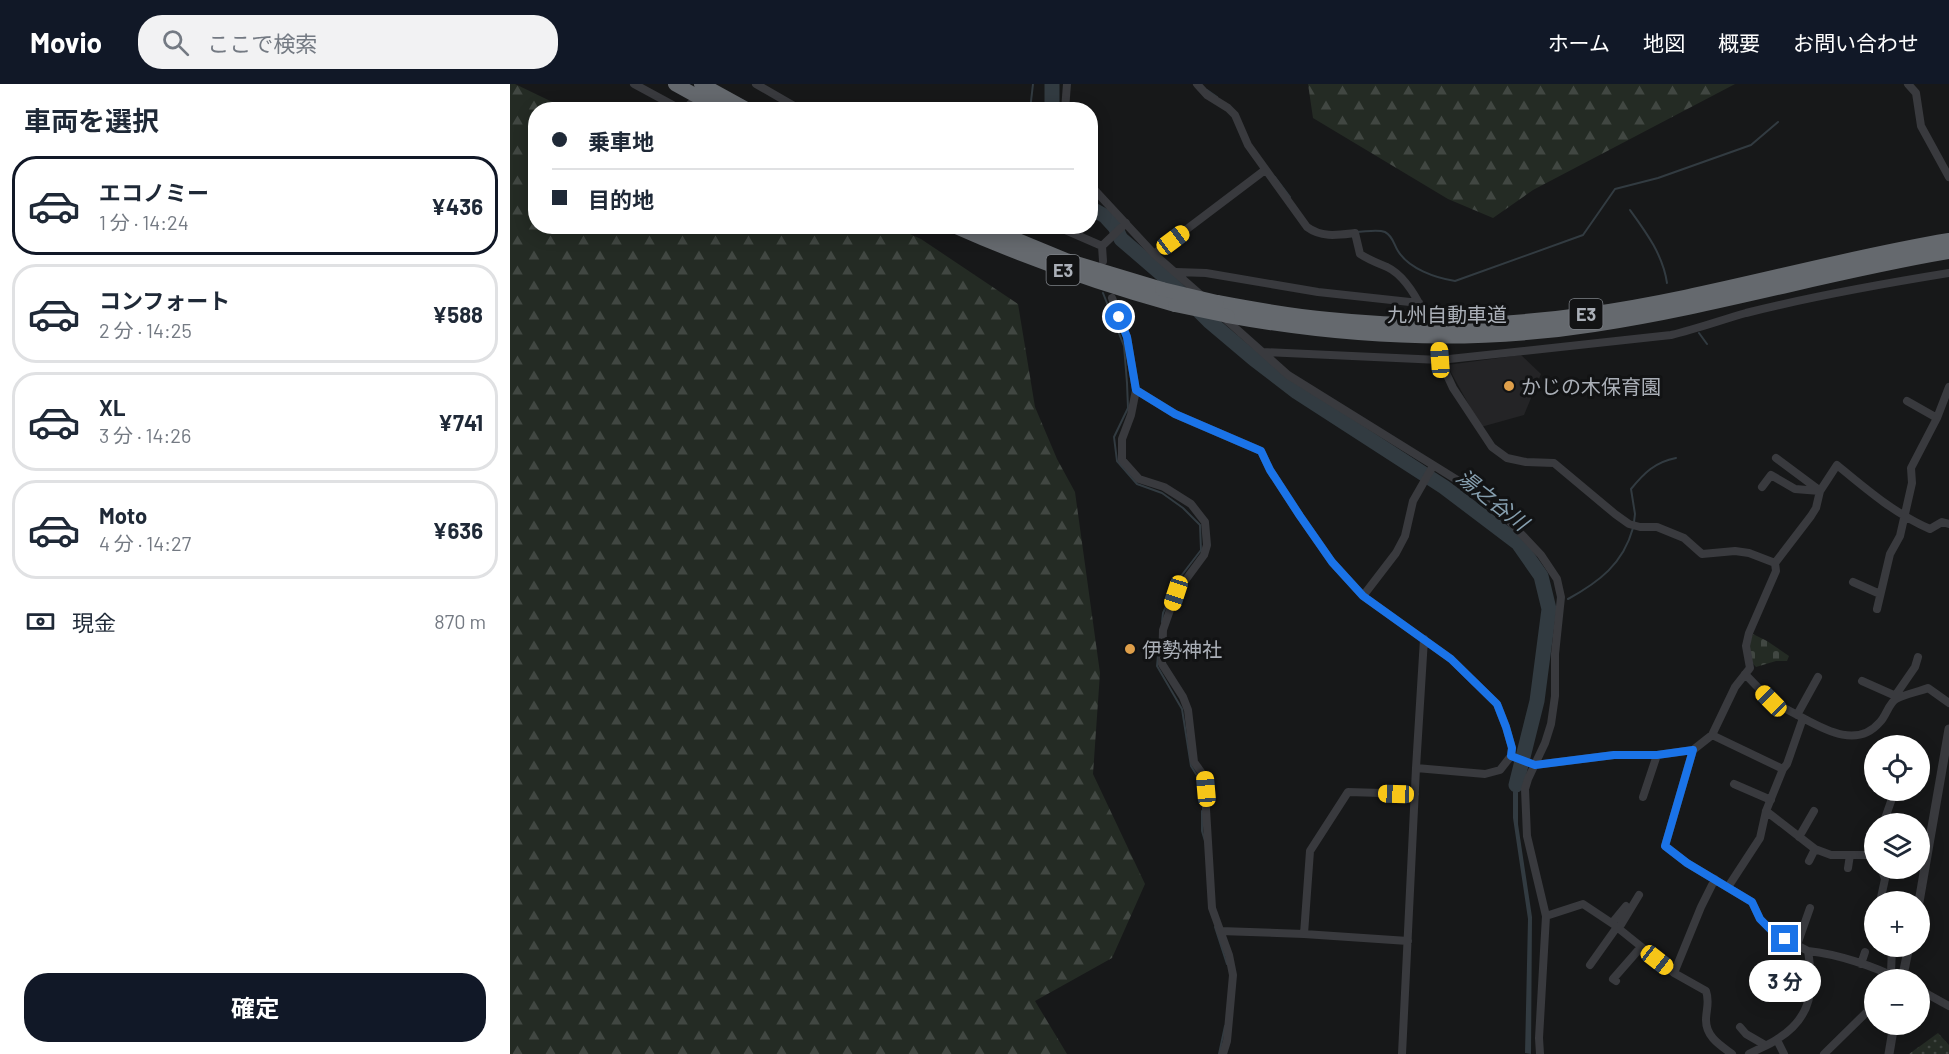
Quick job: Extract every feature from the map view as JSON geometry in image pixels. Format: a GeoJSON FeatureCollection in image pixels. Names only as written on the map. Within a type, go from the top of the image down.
{"type":"FeatureCollection","features":[{"type":"Feature","properties":{"kind":"highway"},"geometry":{"type":"LineString","coordinates":[[675,84],[708,102]]}},
{"type":"Feature","properties":{"kind":"highway"},"geometry":{"type":"LineString","coordinates":[[700,84],[733,102]]}},
{"type":"Feature","properties":{"kind":"highway","name":"九州自動車道"},"geometry":{"type":"LineString","coordinates":[[972,234],[1063,271],[1175,305],[1228,316],[1329,331],[1406,336],[1483,335],[1592,326],[1656,315],[1848,271],[1949,252]]}},
{"type":"Feature","properties":{"kind":"highway","name":"九州自動車道"},"geometry":{"type":"LineString","coordinates":[[1003,234],[1066,260],[1162,289],[1217,302],[1330,320],[1406,324],[1539,320],[1653,303],[1847,259],[1949,240]]}},
{"type":"Feature","properties":{"kind":"street"},"geometry":{"type":"LineString","coordinates":[[634,84],[673,102]]}},
{"type":"Feature","properties":{"kind":"street"},"geometry":{"type":"LineString","coordinates":[[756,84],[787,102]]}},
{"type":"Feature","properties":{"kind":"street"},"geometry":{"type":"LineString","coordinates":[[1066,102],[1067,84]]}},
{"type":"Feature","properties":{"kind":"street"},"geometry":{"type":"LineString","coordinates":[[1197,84],[1235,115],[1248,145],[1307,227],[1320,234],[1355,233],[1360,254],[1373,263],[1389,268],[1408,285],[1424,313]]}},
{"type":"Feature","properties":{"kind":"street"},"geometry":{"type":"LineString","coordinates":[[1908,84],[1916,93],[1921,126],[1949,177]]}},
{"type":"Feature","properties":{"kind":"street"},"geometry":{"type":"LineString","coordinates":[[1154,254],[1265,170]]}},
{"type":"Feature","properties":{"kind":"street"},"geometry":{"type":"LineString","coordinates":[[1098,194],[1154,254],[1288,375],[1462,483],[1510,522],[1547,561],[1557,579],[1562,605],[1555,654],[1551,724],[1525,789],[1527,836],[1546,916],[1540,1054]]}},
{"type":"Feature","properties":{"kind":"street"},"geometry":{"type":"LineString","coordinates":[[1102,246],[1125,224]]}},
{"type":"Feature","properties":{"kind":"street"},"geometry":{"type":"LineString","coordinates":[[1074,234],[1102,246]]}},
{"type":"Feature","properties":{"kind":"street"},"geometry":{"type":"LineString","coordinates":[[1102,246],[1103,261]]}},
{"type":"Feature","properties":{"kind":"street"},"geometry":{"type":"LineString","coordinates":[[1176,272],[1206,273],[1318,292],[1419,303]]}},
{"type":"Feature","properties":{"kind":"street"},"geometry":{"type":"LineString","coordinates":[[1263,352],[1440,360],[1671,335],[1703,328],[1743,314],[1833,292],[1949,273]]}},
{"type":"Feature","properties":{"kind":"street"},"geometry":{"type":"LineString","coordinates":[[1112,298],[1127,337],[1136,390],[1131,415],[1122,439],[1122,460],[1139,479],[1164,487],[1191,504],[1205,522],[1207,545],[1204,555],[1176,593],[1163,630],[1162,664],[1183,697],[1188,710],[1194,762],[1204,776],[1212,908],[1229,956],[1233,975],[1227,1041],[1223,1054]]}},
{"type":"Feature","properties":{"kind":"street"},"geometry":{"type":"LineString","coordinates":[[1439,346],[1440,360],[1453,388],[1492,447],[1508,458],[1526,462],[1554,463],[1629,524],[1640,527],[1657,527],[1684,538],[1701,554],[1735,551],[1749,553],[1775,563]]}},
{"type":"Feature","properties":{"kind":"street"},"geometry":{"type":"LineString","coordinates":[[1876,609],[1890,554],[1900,536],[1912,483],[1911,468],[1937,418],[1949,387]]}},
{"type":"Feature","properties":{"kind":"street"},"geometry":{"type":"LineString","coordinates":[[1136,390],[1175,414],[1261,451],[1270,470],[1332,562],[1363,596],[1451,659],[1497,704],[1514,757]]}},
{"type":"Feature","properties":{"kind":"street"},"geometry":{"type":"LineString","coordinates":[[1907,401],[1937,418]]}},
{"type":"Feature","properties":{"kind":"street"},"geometry":{"type":"LineString","coordinates":[[1776,459],[1820,491]]}},
{"type":"Feature","properties":{"kind":"street"},"geometry":{"type":"LineString","coordinates":[[1514,757],[1534,764],[1614,755],[1657,755],[1693,750],[1712,735],[1729,696],[1750,668],[1746,646],[1749,633],[1776,571],[1775,563],[1811,516],[1816,508],[1820,491],[1837,465],[1888,507],[1930,529],[1942,522],[1949,524]]}},
{"type":"Feature","properties":{"kind":"street"},"geometry":{"type":"LineString","coordinates":[[1363,596],[1396,552],[1405,536],[1413,501],[1433,467]]}},
{"type":"Feature","properties":{"kind":"street"},"geometry":{"type":"LineString","coordinates":[[1762,488],[1771,475],[1795,489],[1820,491]]}},
{"type":"Feature","properties":{"kind":"street"},"geometry":{"type":"LineString","coordinates":[[1853,582],[1880,594]]}},
{"type":"Feature","properties":{"kind":"street"},"geometry":{"type":"LineString","coordinates":[[1402,1054],[1416,768],[1425,639]]}},
{"type":"Feature","properties":{"kind":"street"},"geometry":{"type":"LineString","coordinates":[[1744,674],[1771,701],[1800,717],[1833,734],[1858,735],[1872,732],[1883,720],[1915,667],[1918,657]]}},
{"type":"Feature","properties":{"kind":"street"},"geometry":{"type":"LineString","coordinates":[[1728,887],[1760,838],[1766,811],[1787,764],[1800,717],[1818,677]]}},
{"type":"Feature","properties":{"kind":"street"},"geometry":{"type":"LineString","coordinates":[[1862,681],[1897,697],[1928,688],[1949,703]]}},
{"type":"Feature","properties":{"kind":"street"},"geometry":{"type":"LineString","coordinates":[[1921,891],[1949,729]]}},
{"type":"Feature","properties":{"kind":"street"},"geometry":{"type":"LineString","coordinates":[[1712,735],[1783,769]]}},
{"type":"Feature","properties":{"kind":"street"},"geometry":{"type":"LineString","coordinates":[[1693,750],[1665,846],[1687,863],[1752,902],[1760,919],[1774,933],[1808,951],[1831,953],[1876,969]]}},
{"type":"Feature","properties":{"kind":"street"},"geometry":{"type":"LineString","coordinates":[[1643,796],[1657,755]]}},
{"type":"Feature","properties":{"kind":"street"},"geometry":{"type":"LineString","coordinates":[[1416,768],[1485,774],[1500,770],[1514,757]]}},
{"type":"Feature","properties":{"kind":"street"},"geometry":{"type":"LineString","coordinates":[[1734,784],[1771,800]]}},
{"type":"Feature","properties":{"kind":"street"},"geometry":{"type":"LineString","coordinates":[[1304,934],[1310,851],[1348,792],[1415,794]]}},
{"type":"Feature","properties":{"kind":"street"},"geometry":{"type":"LineString","coordinates":[[1766,811],[1815,849],[1831,855],[1864,856]]}},
{"type":"Feature","properties":{"kind":"street"},"geometry":{"type":"LineString","coordinates":[[1799,837],[1814,811]]}},
{"type":"Feature","properties":{"kind":"street"},"geometry":{"type":"LineString","coordinates":[[1809,861],[1815,849]]}},
{"type":"Feature","properties":{"kind":"street"},"geometry":{"type":"LineString","coordinates":[[1848,868],[1850,855]]}},
{"type":"Feature","properties":{"kind":"street"},"geometry":{"type":"LineString","coordinates":[[1674,973],[1715,879]]}},
{"type":"Feature","properties":{"kind":"street"},"geometry":{"type":"LineString","coordinates":[[1590,965],[1639,895]]}},
{"type":"Feature","properties":{"kind":"street"},"geometry":{"type":"LineString","coordinates":[[1546,916],[1583,904],[1616,926],[1674,973],[1707,992],[1708,1032],[1714,1040],[1732,1054]]}},
{"type":"Feature","properties":{"kind":"street"},"geometry":{"type":"LineString","coordinates":[[1616,926],[1626,906]]}},
{"type":"Feature","properties":{"kind":"street"},"geometry":{"type":"LineString","coordinates":[[1797,945],[1810,908]]}},
{"type":"Feature","properties":{"kind":"street"},"geometry":{"type":"LineString","coordinates":[[1220,932],[1304,934],[1408,941]]}},
{"type":"Feature","properties":{"kind":"street"},"geometry":{"type":"LineString","coordinates":[[1616,981],[1612,979],[1641,947]]}},
{"type":"Feature","properties":{"kind":"street"},"geometry":{"type":"LineString","coordinates":[[1749,1054],[1777,1040],[1796,1026],[1804,1013],[1812,987],[1808,951]]}},
{"type":"Feature","properties":{"kind":"street"},"geometry":{"type":"LineString","coordinates":[[1861,964],[1864,955]]}},
{"type":"Feature","properties":{"kind":"street"},"geometry":{"type":"LineString","coordinates":[[1930,996],[1949,1006]]}},
{"type":"Feature","properties":{"kind":"street"},"geometry":{"type":"LineString","coordinates":[[1824,1054],[1864,1015]]}},
{"type":"Feature","properties":{"kind":"street"},"geometry":{"type":"LineString","coordinates":[[1740,1027],[1746,1034],[1766,1045]]}},
{"type":"Feature","properties":{"kind":"street"},"geometry":{"type":"LineString","coordinates":[[1889,1054],[1892,1035]]}},
{"type":"Feature","properties":{"kind":"street"},"geometry":{"type":"LineString","coordinates":[[1777,1040],[1784,1054]]}},
{"type":"Feature","properties":{"kind":"shaded area"},"geometry":{"type":"Polygon","coordinates":[[[1521,355],[1541,374],[1524,415],[1481,427],[1447,365],[1521,355]]]}},
{"type":"Feature","properties":{"kind":"shaded area"},"geometry":{"type":"Polygon","coordinates":[[[1519,766],[1524,767],[1518,789],[1518,824],[1532,917],[1531,1054],[1525,1053],[1528,919],[1513,818],[1513,786],[1519,766]]]}},
{"type":"Feature","properties":{"kind":"green space"},"geometry":{"type":"Polygon","coordinates":[[[510,84],[515,84],[552,102],[528,102],[528,234],[910,234],[921,239],[1018,304],[1035,407],[1057,459],[1075,492],[1100,673],[1093,774],[1145,884],[1112,958],[1035,1001],[1067,1054],[510,1054],[510,84]]]}},
{"type":"Feature","properties":{"kind":"green space"},"geometry":{"type":"Polygon","coordinates":[[[1308,84],[1735,84],[1533,190],[1493,218],[1448,199],[1313,118],[1308,84]]]}},
{"type":"Feature","properties":{"kind":"green space"},"geometry":{"type":"Polygon","coordinates":[[[1753,634],[1789,656],[1787,661],[1776,661],[1756,667],[1751,660],[1750,651],[1753,634]]]}},
{"type":"Feature","properties":{"kind":"green space"},"geometry":{"type":"Polygon","coordinates":[[[1938,1033],[1949,1045],[1949,1054],[1909,1054],[1938,1033]]]}},
{"type":"Feature","properties":{"kind":"waterway"},"geometry":{"type":"LineString","coordinates":[[1031,102],[1033,84]]}},
{"type":"Feature","properties":{"kind":"waterway","name":"湯之谷川"},"geometry":{"type":"LineString","coordinates":[[1052,84],[1052,102]]}},
{"type":"Feature","properties":{"kind":"waterway"},"geometry":{"type":"LineString","coordinates":[[1207,90],[1217,97]]}},
{"type":"Feature","properties":{"kind":"waterway"},"geometry":{"type":"LineString","coordinates":[[1356,232],[1385,232],[1403,257],[1416,268],[1440,278],[1455,281],[1583,235],[1615,189],[1658,178],[1751,145],[1778,122]]}},
{"type":"Feature","properties":{"kind":"waterway"},"geometry":{"type":"LineString","coordinates":[[1275,177],[1290,197]]}},
{"type":"Feature","properties":{"kind":"waterway"},"geometry":{"type":"LineString","coordinates":[[1630,210],[1658,253],[1667,283]]}},
{"type":"Feature","properties":{"kind":"waterway","name":"湯之谷川"},"geometry":{"type":"LineString","coordinates":[[1098,212],[1115,227],[1121,239],[1164,276],[1209,321],[1254,359],[1297,392],[1444,487],[1518,543],[1541,576],[1549,609],[1537,701],[1516,785]]}},
{"type":"Feature","properties":{"kind":"waterway"},"geometry":{"type":"LineString","coordinates":[[1103,293],[1124,346],[1128,408],[1114,437],[1117,461],[1137,484],[1162,493],[1183,508],[1200,525],[1201,550],[1178,580],[1163,613],[1162,622]]}},
{"type":"Feature","properties":{"kind":"waterway"},"geometry":{"type":"LineString","coordinates":[[1699,333],[1707,344]]}},
{"type":"Feature","properties":{"kind":"waterway"},"geometry":{"type":"LineString","coordinates":[[1634,522],[1631,489],[1650,469],[1676,458]]}},
{"type":"Feature","properties":{"kind":"waterway"},"geometry":{"type":"LineString","coordinates":[[1568,599],[1590,586],[1608,571],[1623,552],[1633,528]]}},
{"type":"Feature","properties":{"kind":"waterway","name":"湯之谷川"},"geometry":{"type":"LineString","coordinates":[[1549,609],[1555,607]]}},
{"type":"Feature","properties":{"kind":"waterway"},"geometry":{"type":"LineString","coordinates":[[1159,645],[1157,666],[1182,709],[1191,766],[1201,782]]}},
{"type":"Feature","properties":{"kind":"waterway"},"geometry":{"type":"LineString","coordinates":[[1202,811],[1202,831],[1205,841]]}},
{"type":"Feature","properties":{"kind":"waterway"},"geometry":{"type":"LineString","coordinates":[[1215,927],[1227,964]]}},
{"type":"Feature","properties":{"kind":"waterway"},"geometry":{"type":"LineString","coordinates":[[1219,1054],[1225,1026]]}},
{"type":"Feature","properties":{"kind":"place","name":"かじの木保育園"},"geometry":{"type":"Point","coordinates":[1509,386]}},
{"type":"Feature","properties":{"kind":"place","name":"伊勢神社"},"geometry":{"type":"Point","coordinates":[1130,649]}},
{"type":"Feature","properties":{"kind":"route"},"geometry":{"type":"LineString","coordinates":[[1119,317],[1127,337],[1136,390],[1175,414],[1261,451],[1270,470],[1332,562],[1363,596],[1451,659],[1497,704],[1512,748],[1511,756],[1535,765],[1614,755],[1657,755],[1693,750],[1665,846],[1687,863],[1752,902],[1760,919],[1774,933],[1785,939]]}}]}
